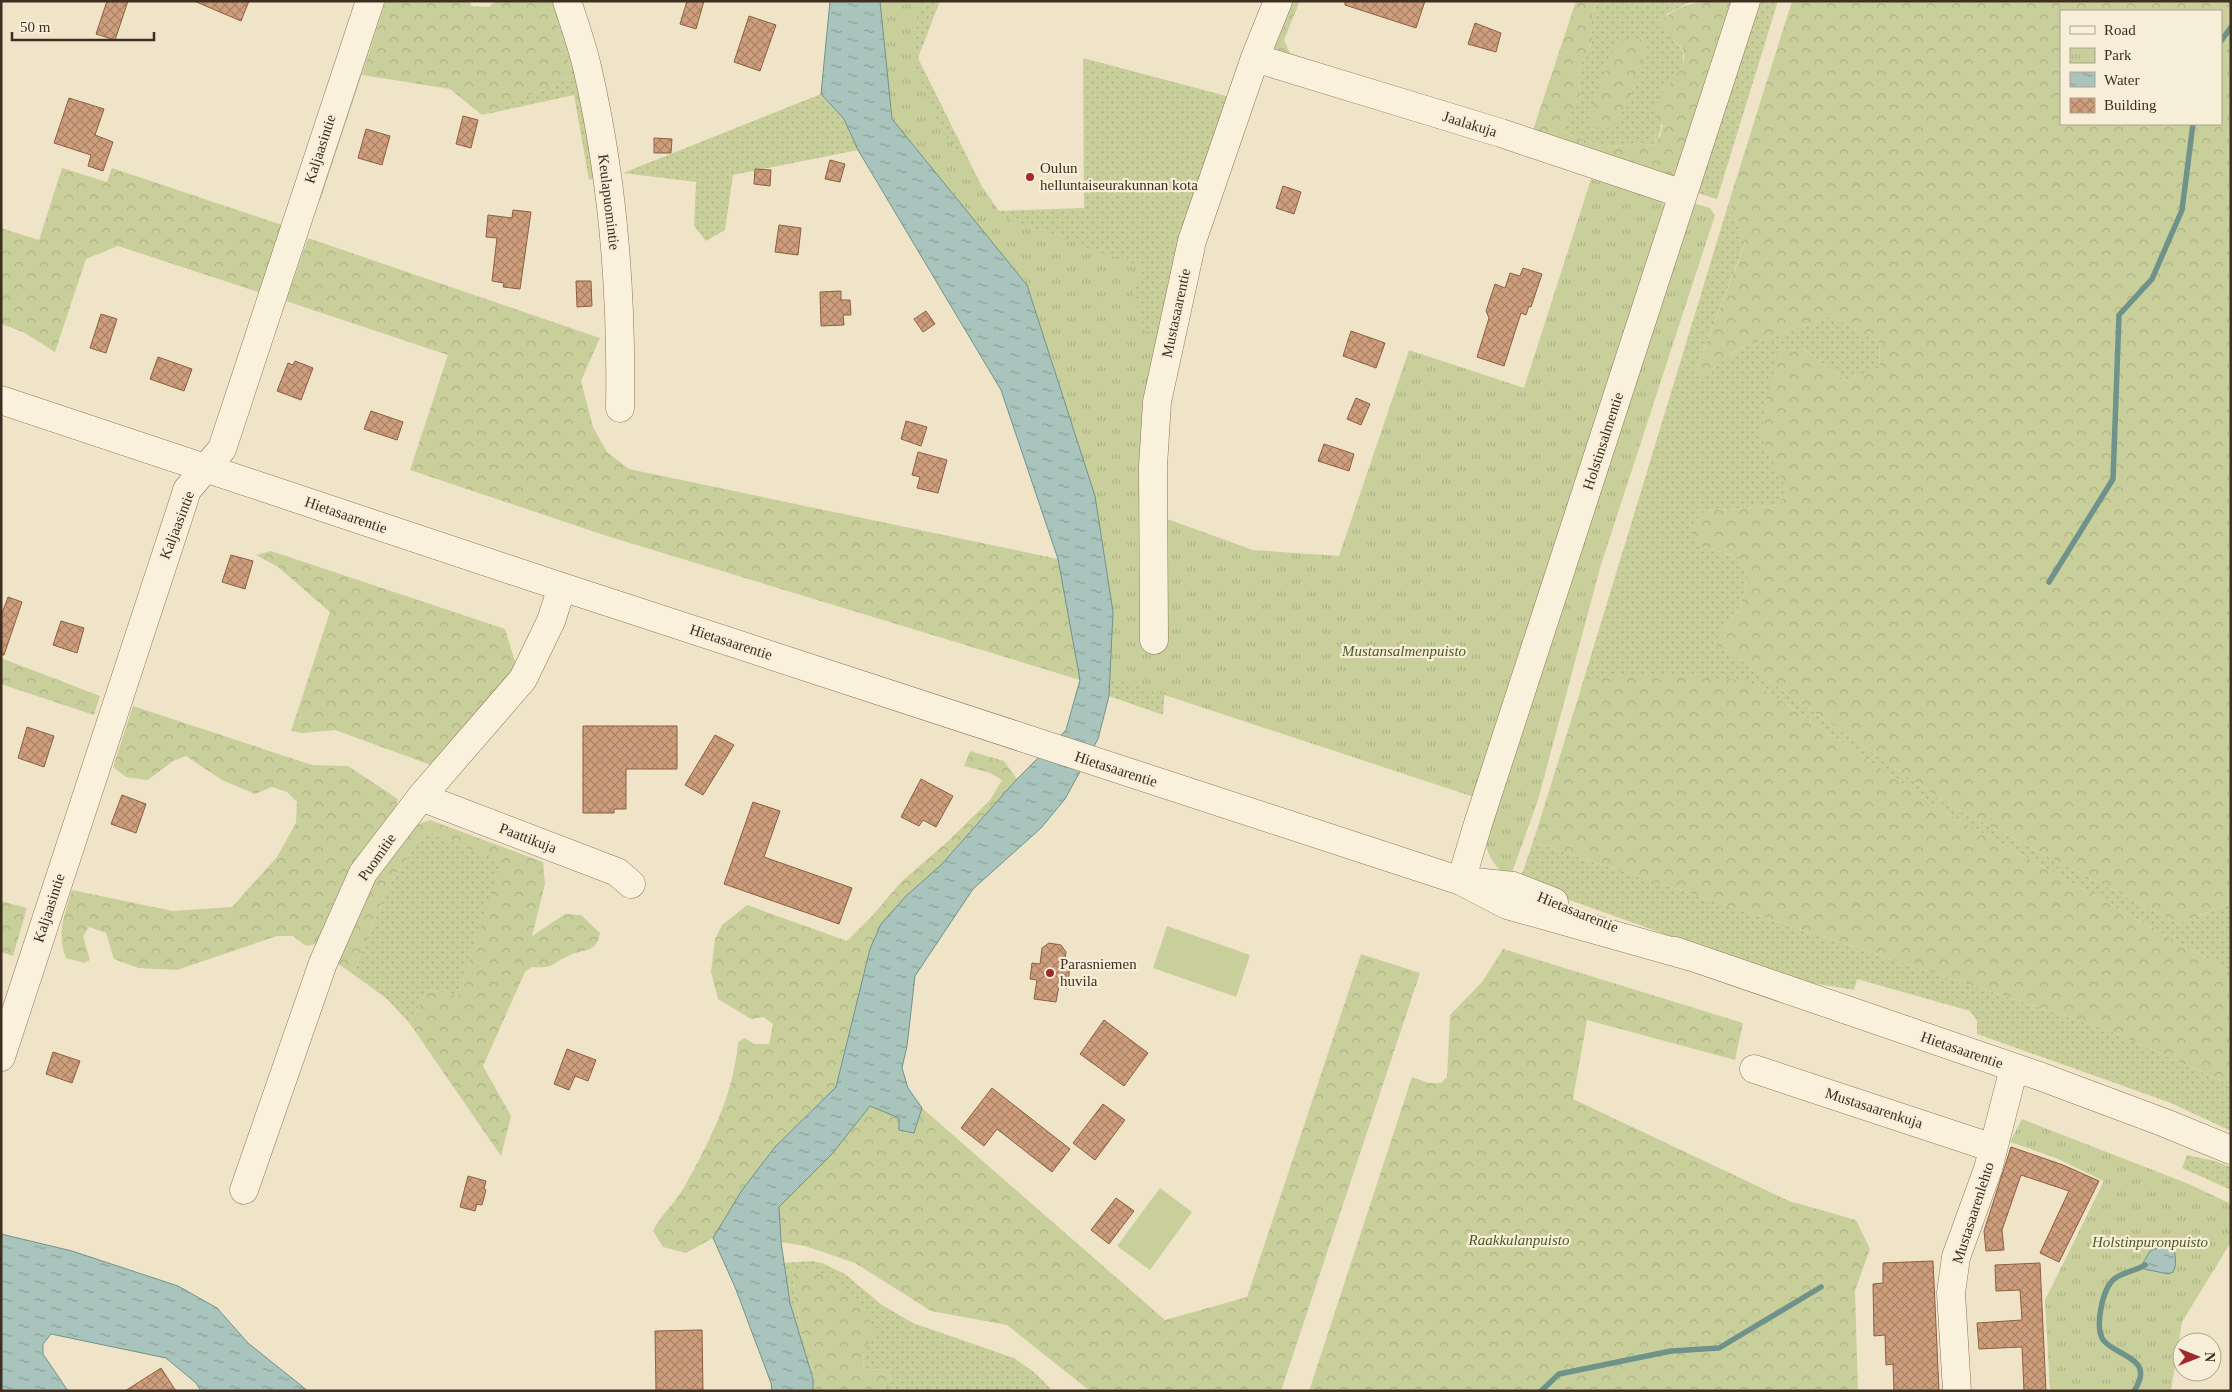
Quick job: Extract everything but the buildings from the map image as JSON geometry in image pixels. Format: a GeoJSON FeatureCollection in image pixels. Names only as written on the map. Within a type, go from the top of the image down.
{"type":"FeatureCollection","features":[{"type":"Feature","properties":{"kind":"street","name":"Kaljaasintie"},"geometry":{"type":"LineString","coordinates":[[1,1057],[182,503],[187,490],[208,468],[222,449],[370,1]]}},
{"type":"Feature","properties":{"kind":"street","name":"Keulapuomintie"},"geometry":{"type":"LineString","coordinates":[[567,1],[587,66],[608,179],[616,241],[621,352],[620,408]]}},
{"type":"Feature","properties":{"kind":"street","name":"Mustasaarentie"},"geometry":{"type":"LineString","coordinates":[[1154,640],[1153,466],[1157,402],[1192,241],[1254,58],[1278,1]]}},
{"type":"Feature","properties":{"kind":"street","name":"Holstinsalmentie"},"geometry":{"type":"LineString","coordinates":[[1461,881],[1746,1]]}},
{"type":"Feature","properties":{"kind":"street","name":"Jaalakuja"},"geometry":{"type":"LineString","coordinates":[[1254,58],[1501,133],[1683,194]]}},
{"type":"Feature","properties":{"kind":"street","name":"Hietasaarentie"},"geometry":{"type":"LineString","coordinates":[[1,400],[562,587],[1461,881],[1507,905],[1692,957],[2165,1122],[2231,1150]]}},
{"type":"Feature","properties":{"kind":"street","name":"Puomitie"},"geometry":{"type":"LineString","coordinates":[[244,1190],[323,963],[363,874],[421,797],[523,679],[551,621],[562,587]]}},
{"type":"Feature","properties":{"kind":"street","name":"Paattikuja"},"geometry":{"type":"LineString","coordinates":[[421,797],[617,872],[630,884]]}},
{"type":"Feature","properties":{"kind":"street","name":"Mustasaarenlehto"},"geometry":{"type":"LineString","coordinates":[[1957,1391],[1951,1292],[1956,1257],[1988,1169],[2014,1068]]}},
{"type":"Feature","properties":{"kind":"street","name":"Mustasaarenkuja"},"geometry":{"type":"LineString","coordinates":[[1754,1069],[1994,1148]]}},
{"type":"Feature","properties":{"kind":"green space"},"geometry":{"type":"Polygon","coordinates":[[[376,1],[386,1],[320,201],[313,204],[376,1]]]}},
{"type":"Feature","properties":{"kind":"green space"},"geometry":{"type":"Polygon","coordinates":[[[386,1],[470,1],[471,6],[489,7],[495,1],[549,1],[572,77],[482,115],[450,89],[362,75],[386,1]]]}},
{"type":"Feature","properties":{"kind":"green space"},"geometry":{"type":"Polygon","coordinates":[[[549,1],[561,1],[601,177],[589,180],[574,95],[482,115],[572,77],[549,1]]]}},
{"type":"Feature","properties":{"kind":"green space"},"geometry":{"type":"Polygon","coordinates":[[[880,1],[940,1],[918,58],[994,211],[1084,208],[1083,58],[1230,97],[1148,403],[1166,673],[1163,715],[1109,696],[1113,612],[1095,496],[1027,285],[962,212],[880,1]]]}},
{"type":"Feature","properties":{"kind":"green space","name":"Mustansalmenpuisto"},"geometry":{"type":"Polygon","coordinates":[[[880,1],[920,1],[914,63],[938,124],[1004,218],[1142,267],[1133,291],[1144,330],[1176,341],[1159,516],[1253,550],[1339,556],[1409,350],[1524,388],[1591,179],[1659,198],[1665,206],[1477,798],[1110,677],[1113,612],[1095,496],[1027,285],[962,212],[892,119],[880,1]]]}},
{"type":"Feature","properties":{"kind":"green space"},"geometry":{"type":"Polygon","coordinates":[[[1284,1],[1300,1],[1284,40],[1290,53],[1396,89],[1281,57],[1273,48],[1284,1]]]}},
{"type":"Feature","properties":{"kind":"green space"},"geometry":{"type":"Polygon","coordinates":[[[1576,1],[1597,1],[1592,16],[1592,42],[1577,72],[1581,94],[1560,131],[1596,144],[1612,147],[1637,143],[1653,145],[1660,136],[1663,125],[1657,121],[1654,113],[1659,98],[1682,66],[1684,58],[1683,50],[1677,43],[1665,35],[1661,23],[1676,10],[1694,3],[1736,1],[1674,179],[1532,133],[1576,1]]]}},
{"type":"Feature","properties":{"kind":"green space"},"geometry":{"type":"Polygon","coordinates":[[[1597,1],[1692,1],[1667,14],[1665,35],[1676,42],[1682,49],[1683,57],[1678,74],[1659,98],[1662,117],[1661,128],[1653,145],[1637,143],[1612,147],[1596,144],[1560,131],[1581,94],[1577,72],[1592,42],[1592,16],[1597,1]]]}},
{"type":"Feature","properties":{"kind":"green space"},"geometry":{"type":"Polygon","coordinates":[[[1755,1],[1778,1],[1717,199],[1694,192],[1755,1]]]}},
{"type":"Feature","properties":{"kind":"green space"},"geometry":{"type":"Polygon","coordinates":[[[1792,1],[2231,1],[2231,903],[2179,924],[1947,804],[1741,660],[1714,644],[1740,608],[1748,577],[1738,557],[1697,545],[1689,528],[1704,511],[1782,505],[1784,485],[1760,434],[1779,350],[1802,348],[1846,381],[1880,367],[1879,342],[1831,316],[1740,348],[1700,376],[1697,367],[1745,244],[1729,202],[1792,1]]]}},
{"type":"Feature","properties":{"kind":"green space"},"geometry":{"type":"Polygon","coordinates":[[[1639,39],[1644,42],[1647,49],[1632,94],[1626,105],[1613,123],[1604,130],[1592,125],[1590,116],[1613,50],[1619,43],[1639,39]]]}},
{"type":"Feature","properties":{"kind":"green space"},"geometry":{"type":"Polygon","coordinates":[[[821,94],[844,119],[858,150],[733,175],[725,230],[706,241],[694,226],[696,182],[623,173],[821,94]]]}},
{"type":"Feature","properties":{"kind":"green space"},"geometry":{"type":"Polygon","coordinates":[[[62,168],[107,182],[112,168],[288,227],[264,294],[118,246],[86,259],[55,352],[23,332],[1,324],[1,228],[39,240],[62,168]]]}},
{"type":"Feature","properties":{"kind":"green space"},"geometry":{"type":"Polygon","coordinates":[[[1689,202],[1710,208],[1715,215],[1600,568],[1538,800],[1510,878],[1501,872],[1494,863],[1485,843],[1689,202]]]}},
{"type":"Feature","properties":{"kind":"green space"},"geometry":{"type":"Polygon","coordinates":[[[1729,202],[1745,243],[1697,367],[1700,375],[1711,370],[1740,348],[1831,316],[1879,342],[1880,368],[1846,381],[1802,348],[1760,434],[1785,485],[1782,505],[1704,511],[1697,545],[1738,557],[1748,577],[1740,608],[1714,644],[1741,660],[1947,804],[2179,924],[2231,903],[2231,972],[1943,811],[1758,685],[1595,679],[1579,695],[1729,202]]]}},
{"type":"Feature","properties":{"kind":"green space"},"geometry":{"type":"Polygon","coordinates":[[[308,238],[600,338],[581,381],[593,427],[607,452],[629,469],[1058,559],[1080,680],[607,536],[410,470],[448,355],[286,301],[308,238]]]}},
{"type":"Feature","properties":{"kind":"green space"},"geometry":{"type":"Polygon","coordinates":[[[271,551],[505,629],[517,668],[431,765],[335,730],[302,733],[291,731],[330,612],[278,567],[256,555],[271,551]]]}},
{"type":"Feature","properties":{"kind":"green space"},"geometry":{"type":"Polygon","coordinates":[[[1,658],[100,696],[94,715],[1,684],[1,658]]]}},
{"type":"Feature","properties":{"kind":"green space"},"geometry":{"type":"Polygon","coordinates":[[[1638,673],[1737,680],[1758,685],[1943,811],[2231,972],[2231,1085],[2108,1030],[1533,842],[1579,695],[1595,679],[1638,673]]]}},
{"type":"Feature","properties":{"kind":"green space"},"geometry":{"type":"Polygon","coordinates":[[[133,706],[312,765],[348,766],[398,799],[396,806],[355,869],[321,943],[306,946],[293,936],[277,936],[177,970],[138,968],[114,959],[106,933],[89,927],[83,936],[90,960],[84,963],[66,958],[63,949],[62,932],[64,915],[72,890],[173,911],[232,907],[277,857],[296,823],[297,802],[287,792],[272,787],[255,794],[222,780],[186,756],[173,761],[148,780],[126,777],[113,767],[133,706]]]}},
{"type":"Feature","properties":{"kind":"green space"},"geometry":{"type":"Polygon","coordinates":[[[970,751],[1004,761],[1017,779],[941,865],[906,896],[870,949],[836,1087],[775,1147],[742,1190],[713,1238],[686,1253],[663,1247],[653,1231],[659,1220],[682,1191],[710,1138],[731,1081],[736,1062],[738,1042],[745,1038],[754,1044],[769,1044],[773,1024],[763,1017],[751,1019],[718,999],[711,972],[715,939],[722,925],[747,905],[847,941],[872,916],[901,882],[947,842],[990,800],[1002,780],[988,772],[964,766],[970,751]]]}},
{"type":"Feature","properties":{"kind":"green space"},"geometry":{"type":"Polygon","coordinates":[[[430,820],[543,862],[545,884],[532,936],[565,914],[581,915],[600,933],[598,940],[592,948],[562,959],[552,965],[532,967],[525,972],[483,1066],[511,1116],[501,1156],[410,1024],[427,990],[458,995],[502,862],[430,832],[423,834],[387,888],[353,974],[337,963],[380,865],[410,827],[430,820]]]}},
{"type":"Feature","properties":{"kind":"green space"},"geometry":{"type":"Polygon","coordinates":[[[430,832],[503,862],[458,995],[427,990],[410,1024],[387,999],[353,974],[387,888],[423,834],[430,832]]]}},
{"type":"Feature","properties":{"kind":"green space"},"geometry":{"type":"Polygon","coordinates":[[[1533,842],[2108,1030],[2231,1085],[2231,1131],[2171,1103],[1977,1034],[1977,1021],[1970,1011],[1857,979],[1854,990],[1802,983],[1519,882],[1533,842]]]}},
{"type":"Feature","properties":{"kind":"green space"},"geometry":{"type":"Polygon","coordinates":[[[1,901],[27,908],[13,956],[1,952],[1,901]]]}},
{"type":"Feature","properties":{"kind":"green space"},"geometry":{"type":"Polygon","coordinates":[[[1167,926],[1250,955],[1236,997],[1153,968],[1167,926]]]}},
{"type":"Feature","properties":{"kind":"green space","name":"Raakkulanpuisto"},"geometry":{"type":"Polygon","coordinates":[[[1503,949],[1743,1023],[1735,1060],[1587,1020],[1573,1099],[1789,1201],[1856,1220],[1870,1249],[1855,1291],[1858,1391],[1309,1391],[1412,1077],[1429,1083],[1441,1083],[1447,1077],[1450,1015],[1482,982],[1503,949]]]}},
{"type":"Feature","properties":{"kind":"green space"},"geometry":{"type":"Polygon","coordinates":[[[1361,954],[1420,973],[1281,1391],[1090,1391],[1007,1325],[931,1311],[855,1263],[805,1246],[781,1242],[779,1207],[832,1154],[870,1105],[899,1118],[914,1133],[922,1108],[1165,1320],[1247,1297],[1361,954]]]}},
{"type":"Feature","properties":{"kind":"green space","name":"Holstinpuronpuisto"},"geometry":{"type":"Polygon","coordinates":[[[2022,1119],[2189,1184],[2231,1204],[2231,1242],[2182,1322],[2180,1332],[2172,1332],[2171,1391],[2050,1391],[2045,1300],[2104,1181],[2056,1158],[2010,1142],[2022,1119]]]}},
{"type":"Feature","properties":{"kind":"green space"},"geometry":{"type":"Polygon","coordinates":[[[2187,1155],[2215,1161],[2231,1167],[2231,1190],[2182,1168],[2187,1155]]]}},
{"type":"Feature","properties":{"kind":"green space"},"geometry":{"type":"Polygon","coordinates":[[[1160,1188],[1192,1212],[1150,1270],[1117,1246],[1160,1188]]]}},
{"type":"Feature","properties":{"kind":"green space"},"geometry":{"type":"Polygon","coordinates":[[[812,1261],[822,1263],[845,1274],[882,1305],[913,1323],[1014,1358],[1034,1372],[1053,1391],[879,1391],[891,1378],[884,1369],[864,1370],[863,1351],[875,1333],[840,1286],[812,1268],[792,1268],[795,1302],[815,1379],[815,1391],[813,1391],[813,1379],[790,1303],[784,1263],[812,1261]]]}},
{"type":"Feature","properties":{"kind":"green space"},"geometry":{"type":"Polygon","coordinates":[[[792,1268],[812,1268],[840,1286],[868,1315],[876,1333],[863,1351],[864,1370],[884,1369],[891,1378],[879,1391],[815,1391],[815,1379],[795,1302],[792,1268]]]}},
{"type":"Feature","properties":{"kind":"water"},"geometry":{"type":"Polygon","coordinates":[[[830,1],[880,1],[892,119],[1027,285],[1095,496],[1113,612],[1109,696],[1098,739],[1065,799],[1041,828],[973,889],[915,976],[907,1046],[902,1068],[908,1088],[922,1108],[914,1133],[899,1130],[899,1118],[870,1106],[832,1154],[779,1207],[781,1242],[790,1303],[813,1379],[813,1391],[772,1391],[771,1383],[735,1287],[713,1238],[742,1190],[775,1147],[836,1087],[870,949],[881,924],[906,896],[941,865],[1017,779],[1066,730],[1080,680],[1058,559],[1001,390],[858,150],[844,119],[821,94],[830,1]]]}},
{"type":"Feature","properties":{"kind":"water"},"geometry":{"type":"Polygon","coordinates":[[[1,1234],[72,1251],[178,1286],[217,1308],[248,1343],[308,1391],[201,1391],[196,1383],[166,1358],[51,1334],[43,1344],[43,1354],[68,1391],[1,1391],[1,1234]]]}},
{"type":"Feature","properties":{"kind":"water"},"geometry":{"type":"Polygon","coordinates":[[[2162,1240],[2174,1242],[2176,1262],[2173,1272],[2168,1274],[2140,1268],[2150,1251],[2161,1246],[2162,1240]]]}},
{"type":"Feature","properties":{"kind":"waterway"},"geometry":{"type":"LineString","coordinates":[[2222,40],[2231,27]]}},
{"type":"Feature","properties":{"kind":"waterway"},"geometry":{"type":"LineString","coordinates":[[2049,582],[2113,479],[2119,315],[2152,279],[2182,210],[2193,125]]}},
{"type":"Feature","properties":{"kind":"waterway"},"geometry":{"type":"LineString","coordinates":[[2134,1391],[2140,1380],[2141,1372],[2138,1365],[2104,1341],[2101,1335],[2100,1319],[2106,1291],[2114,1279],[2145,1265]]}},
{"type":"Feature","properties":{"kind":"waterway"},"geometry":{"type":"LineString","coordinates":[[1541,1391],[1559,1374],[1671,1351],[1719,1348],[1821,1287]]}},
{"type":"Feature","properties":{"kind":"place","name":"Oulun helluntaiseurakunnan kota"},"geometry":{"type":"Point","coordinates":[1030,177]}},
{"type":"Feature","properties":{"kind":"place","name":"Parasniemen huvila"},"geometry":{"type":"Point","coordinates":[1050,973]}}]}
